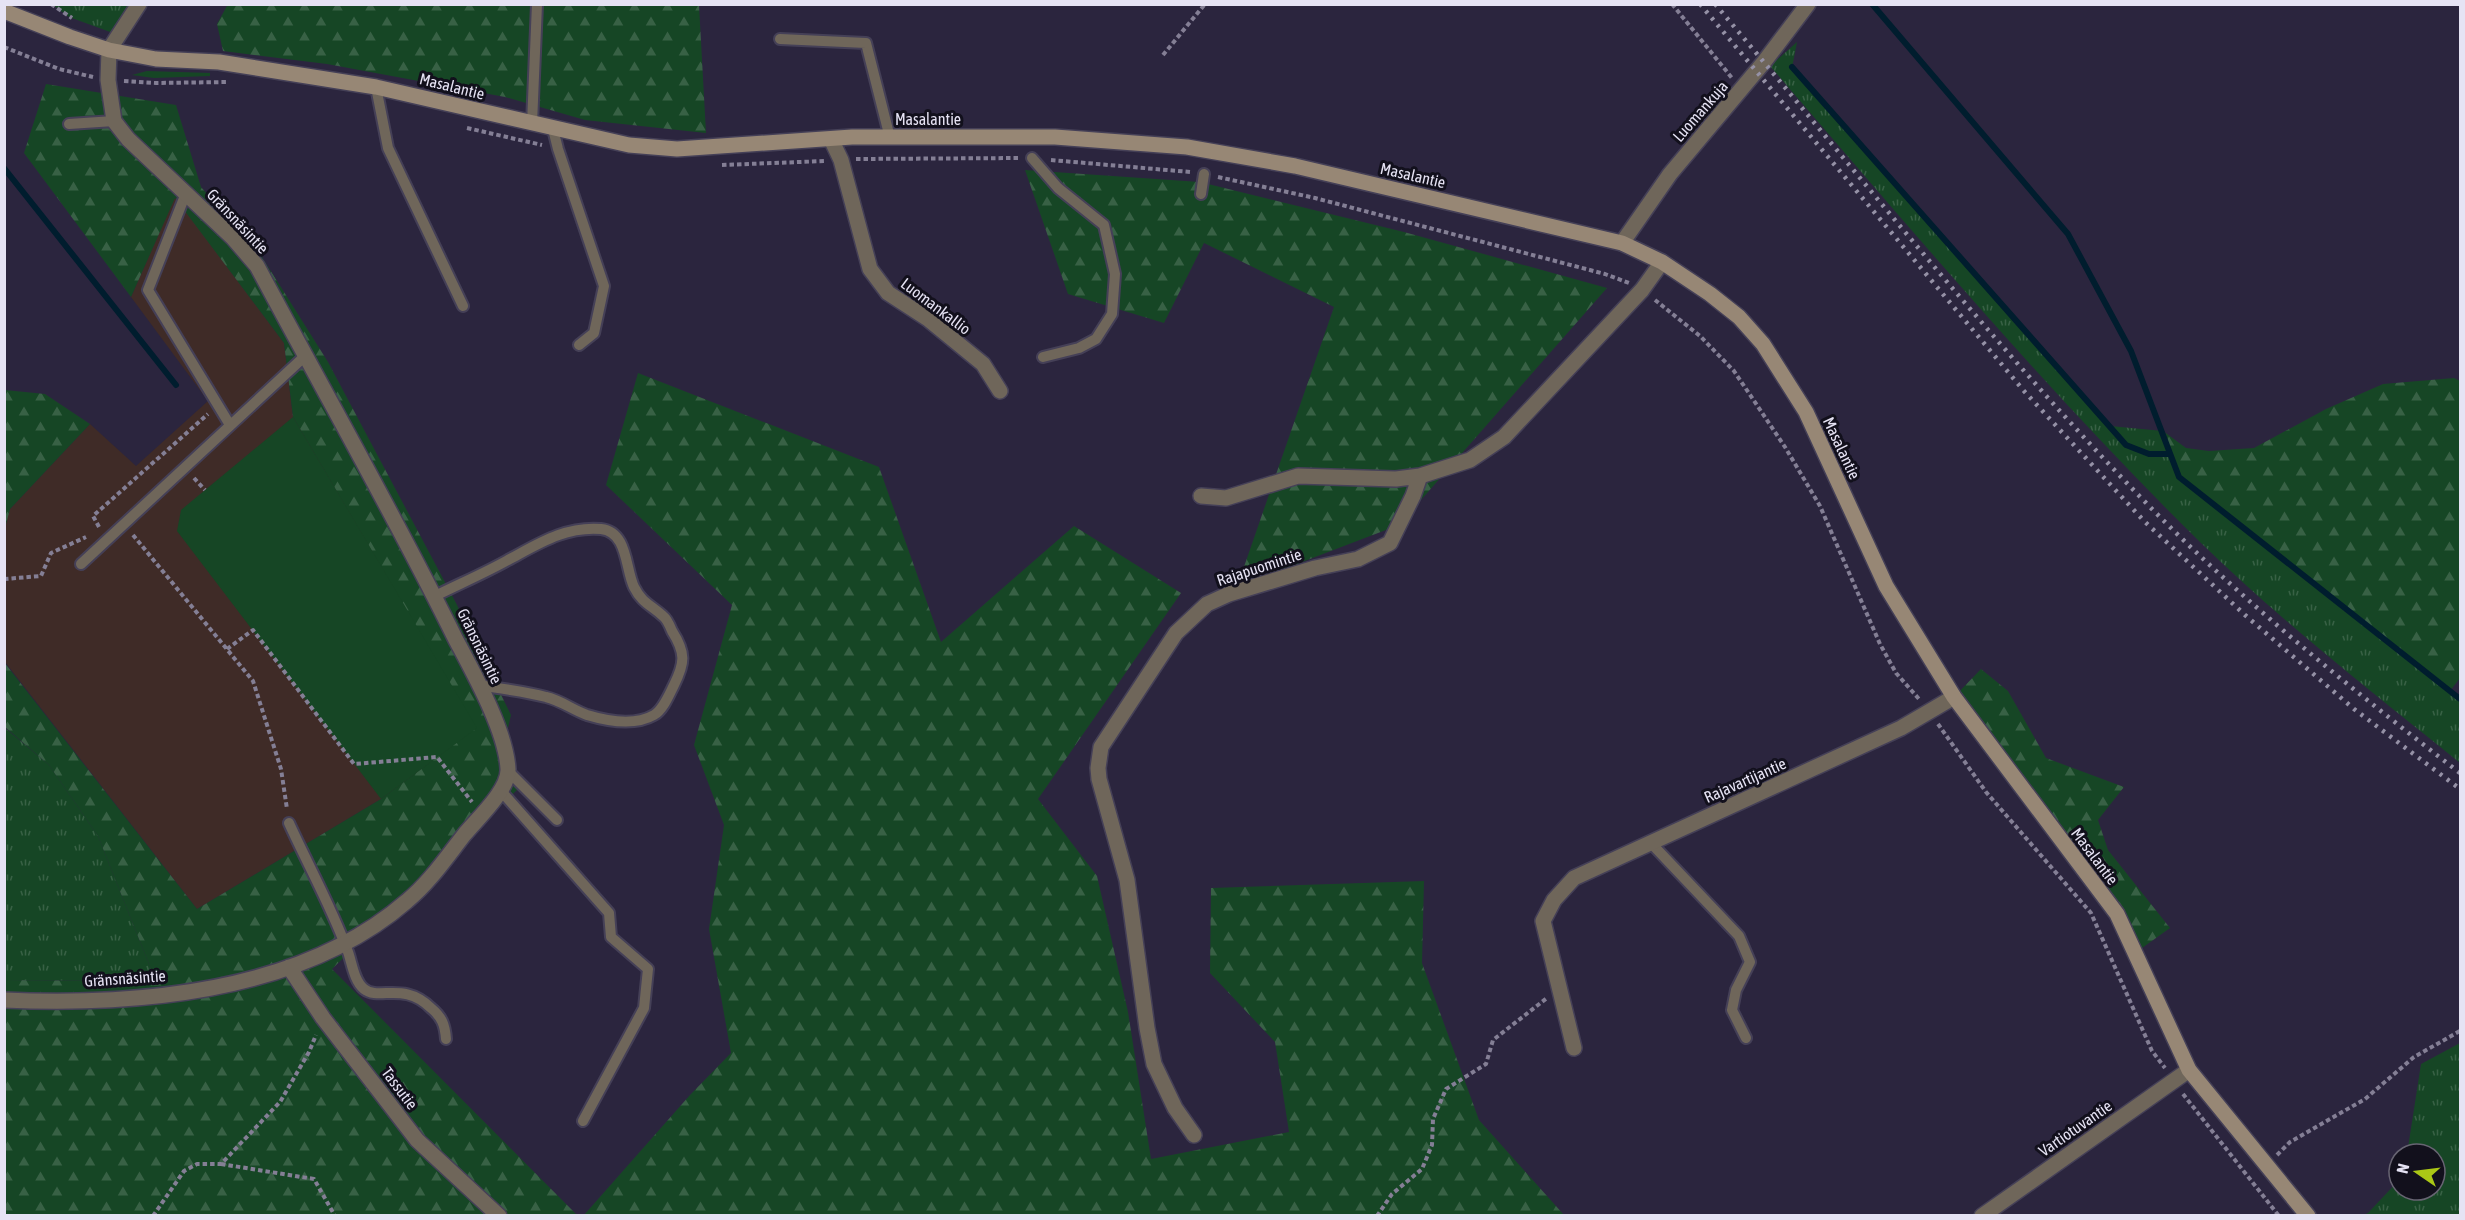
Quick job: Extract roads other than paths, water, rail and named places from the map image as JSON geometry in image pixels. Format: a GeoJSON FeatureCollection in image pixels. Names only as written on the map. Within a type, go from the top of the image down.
{"type":"FeatureCollection","features":[{"type":"Feature","properties":{"kind":"street"},"geometry":{"type":"LineString","coordinates":[[114,122],[108,80],[109,50],[139,4]]}},
{"type":"Feature","properties":{"kind":"street","name":"Luomankuja"},"geometry":{"type":"LineString","coordinates":[[1622,243],[1670,174],[1742,90],[1808,4]]}},
{"type":"Feature","properties":{"kind":"street","name":"Masalantie"},"geometry":{"type":"LineString","coordinates":[[4,11],[109,50],[156,59],[219,62],[376,87],[629,145],[677,149],[831,139],[1055,137],[1187,147],[1294,166],[1622,243],[1662,262],[1710,294],[1739,317],[1763,344],[1788,380],[1806,412],[1886,586],[1954,697],[2116,914],[2189,1070],[2308,1215]]}},
{"type":"Feature","properties":{"kind":"street","name":"Gränsnäsintie"},"geometry":{"type":"LineString","coordinates":[[4,1000],[118,999],[231,985],[290,968],[345,944],[407,901],[438,868],[501,791],[508,771],[489,706],[435,596],[256,266],[233,238],[128,139],[114,122]]}},
{"type":"Feature","properties":{"kind":"street","name":"Luomankallio"},"geometry":{"type":"LineString","coordinates":[[831,139],[841,160],[870,269],[888,293],[928,319],[983,364],[1000,391]]}},
{"type":"Feature","properties":{"kind":"street"},"geometry":{"type":"LineString","coordinates":[[1201,496],[1226,498],[1298,476],[1396,479],[1420,476],[1470,460],[1504,437],[1642,290],[1662,262]]}},
{"type":"Feature","properties":{"kind":"street","name":"Rajapuomintie"},"geometry":{"type":"LineString","coordinates":[[1194,1135],[1175,1108],[1154,1064],[1127,880],[1099,779],[1101,747],[1176,633],[1207,604],[1229,594],[1315,568],[1358,559],[1390,543],[1420,476]]}},
{"type":"Feature","properties":{"kind":"street","name":"Rajavartijantie"},"geometry":{"type":"LineString","coordinates":[[1574,1048],[1543,921],[1554,900],[1574,878],[1901,729],[1954,697]]}},
{"type":"Feature","properties":{"kind":"street","name":"Tassutie"},"geometry":{"type":"LineString","coordinates":[[290,968],[323,1018],[417,1140],[499,1215]]}},
{"type":"Feature","properties":{"kind":"street","name":"Vartiotuvantie"},"geometry":{"type":"LineString","coordinates":[[1982,1215],[2189,1070]]}},
{"type":"Feature","properties":{"kind":"lane"},"geometry":{"type":"LineString","coordinates":[[532,124],[537,4]]}},
{"type":"Feature","properties":{"kind":"lane"},"geometry":{"type":"LineString","coordinates":[[780,39],[866,43],[890,138]]}},
{"type":"Feature","properties":{"kind":"lane"},"geometry":{"type":"LineString","coordinates":[[376,87],[388,148],[463,306]]}},
{"type":"Feature","properties":{"kind":"lane"},"geometry":{"type":"LineString","coordinates":[[69,124],[114,122]]}},
{"type":"Feature","properties":{"kind":"lane"},"geometry":{"type":"LineString","coordinates":[[553,129],[604,286],[594,333],[579,345]]}},
{"type":"Feature","properties":{"kind":"lane"},"geometry":{"type":"LineString","coordinates":[[1032,158],[1058,188],[1104,225],[1115,274],[1112,314],[1096,339],[1079,348],[1043,357]]}},
{"type":"Feature","properties":{"kind":"lane"},"geometry":{"type":"LineString","coordinates":[[1201,194],[1204,174]]}},
{"type":"Feature","properties":{"kind":"lane"},"geometry":{"type":"LineString","coordinates":[[186,192],[148,290],[230,425]]}},
{"type":"Feature","properties":{"kind":"lane"},"geometry":{"type":"LineString","coordinates":[[81,564],[106,538],[124,525],[304,357]]}},
{"type":"Feature","properties":{"kind":"lane"},"geometry":{"type":"LineString","coordinates":[[435,596],[508,561],[545,538],[576,530],[600,529],[613,532],[619,538],[628,563],[630,578],[638,594],[648,606],[664,616],[680,643],[684,656],[679,675],[669,696],[655,714],[636,722],[587,715],[548,697],[479,685]]}},
{"type":"Feature","properties":{"kind":"lane"},"geometry":{"type":"LineString","coordinates":[[508,771],[557,820]]}},
{"type":"Feature","properties":{"kind":"lane"},"geometry":{"type":"LineString","coordinates":[[501,791],[609,913],[611,937],[648,969],[644,1008],[583,1121]]}},
{"type":"Feature","properties":{"kind":"lane"},"geometry":{"type":"LineString","coordinates":[[289,823],[345,944],[359,983],[365,991],[402,992],[423,999],[441,1017],[446,1029],[446,1039]]}},
{"type":"Feature","properties":{"kind":"lane"},"geometry":{"type":"LineString","coordinates":[[1650,842],[1739,936],[1750,962],[1736,990],[1732,1010],[1746,1038]]}},
{"type":"Feature","properties":{"kind":"waterway"},"geometry":{"type":"LineString","coordinates":[[1872,4],[2068,234],[2131,351],[2179,477],[2460,699]]}},
{"type":"Feature","properties":{"kind":"waterway"},"geometry":{"type":"LineString","coordinates":[[1792,67],[2126,445],[2149,454],[2170,454]]}},
{"type":"Feature","properties":{"kind":"waterway"},"geometry":{"type":"LineString","coordinates":[[4,168],[176,385]]}},
{"type":"Feature","properties":{"kind":"railway"},"geometry":{"type":"LineString","coordinates":[[1700,4],[2024,391],[2144,521],[2245,615],[2354,709],[2460,789]]}},
{"type":"Feature","properties":{"kind":"railway"},"geometry":{"type":"LineString","coordinates":[[1715,4],[1984,325],[2095,450],[2153,510],[2189,546],[2302,647],[2460,773]]}}]}
